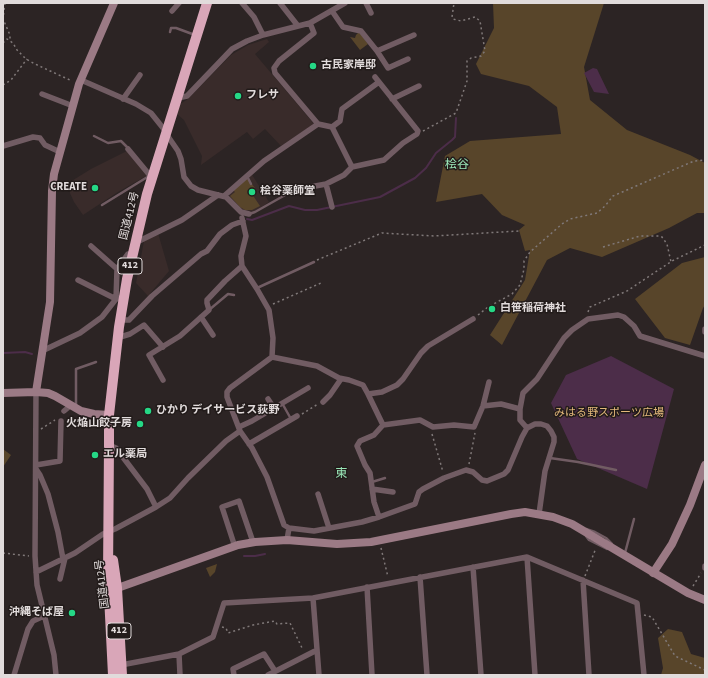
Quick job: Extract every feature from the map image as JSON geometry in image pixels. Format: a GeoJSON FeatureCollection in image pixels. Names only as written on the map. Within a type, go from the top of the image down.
{"type":"FeatureCollection","features":[{"type":"Feature","properties":{"kind":"highway","name":"国道412号"},"geometry":{"type":"LineString","coordinates":[[122,670],[113,589],[109,534],[108,445],[117,338],[120,320],[119,299],[133,254],[151,177],[167,133],[207,3]]}},
{"type":"Feature","properties":{"kind":"highway","name":"国道412号"},"geometry":{"type":"LineString","coordinates":[[113,589],[113,675]]}},
{"type":"Feature","properties":{"kind":"street"},"geometry":{"type":"LineString","coordinates":[[56,675],[54,655],[37,585],[35,556],[36,392],[50,302],[52,191],[54,174],[80,82],[114,3]]}},
{"type":"Feature","properties":{"kind":"street"},"geometry":{"type":"LineString","coordinates":[[172,11],[178,3]]}},
{"type":"Feature","properties":{"kind":"street"},"geometry":{"type":"LineString","coordinates":[[242,3],[254,17],[263,35]]}},
{"type":"Feature","properties":{"kind":"street"},"geometry":{"type":"LineString","coordinates":[[280,3],[298,26]]}},
{"type":"Feature","properties":{"kind":"street"},"geometry":{"type":"LineString","coordinates":[[178,98],[187,96],[232,49],[263,35],[310,23],[345,3]]}},
{"type":"Feature","properties":{"kind":"street"},"geometry":{"type":"LineString","coordinates":[[366,3],[371,13]]}},
{"type":"Feature","properties":{"kind":"street"},"geometry":{"type":"LineString","coordinates":[[332,11],[343,27],[353,32],[361,31],[388,68],[406,62]]}},
{"type":"Feature","properties":{"kind":"street"},"geometry":{"type":"LineString","coordinates":[[310,23],[314,33],[279,61],[274,68],[275,73],[318,124],[332,127]]}},
{"type":"Feature","properties":{"kind":"street"},"geometry":{"type":"LineString","coordinates":[[377,51],[410,34]]}},
{"type":"Feature","properties":{"kind":"street"},"geometry":{"type":"LineString","coordinates":[[123,99],[140,75]]}},
{"type":"Feature","properties":{"kind":"street"},"geometry":{"type":"LineString","coordinates":[[294,190],[326,184],[344,175],[352,167],[384,160],[418,132],[377,79],[348,102],[342,109],[340,120],[332,127]]}},
{"type":"Feature","properties":{"kind":"street"},"geometry":{"type":"LineString","coordinates":[[80,82],[136,104],[150,113],[167,133],[178,151],[183,173],[188,183],[198,190],[226,197],[241,212],[248,214]]}},
{"type":"Feature","properties":{"kind":"street"},"geometry":{"type":"LineString","coordinates":[[392,99],[412,87],[419,86]]}},
{"type":"Feature","properties":{"kind":"street"},"geometry":{"type":"LineString","coordinates":[[42,94],[73,106]]}},
{"type":"Feature","properties":{"kind":"street"},"geometry":{"type":"LineString","coordinates":[[224,196],[264,161],[318,124]]}},
{"type":"Feature","properties":{"kind":"street"},"geometry":{"type":"LineString","coordinates":[[332,127],[352,167]]}},
{"type":"Feature","properties":{"kind":"street"},"geometry":{"type":"LineString","coordinates":[[3,146],[33,136],[40,138],[45,145],[60,152]]}},
{"type":"Feature","properties":{"kind":"street"},"geometry":{"type":"LineString","coordinates":[[128,149],[151,177]]}},
{"type":"Feature","properties":{"kind":"street"},"geometry":{"type":"LineString","coordinates":[[326,184],[332,207]]}},
{"type":"Feature","properties":{"kind":"street"},"geometry":{"type":"LineString","coordinates":[[135,243],[182,220],[218,195]]}},
{"type":"Feature","properties":{"kind":"street"},"geometry":{"type":"LineString","coordinates":[[241,212],[246,236],[241,256],[242,266],[257,288],[267,307],[272,338],[272,357]]}},
{"type":"Feature","properties":{"kind":"street"},"geometry":{"type":"LineString","coordinates":[[120,320],[129,320],[152,296],[201,254],[207,251],[220,234],[232,224],[243,221]]}},
{"type":"Feature","properties":{"kind":"street"},"geometry":{"type":"LineString","coordinates":[[91,246],[117,269]]}},
{"type":"Feature","properties":{"kind":"street"},"geometry":{"type":"LineString","coordinates":[[42,351],[80,333],[91,326],[119,299],[117,269],[128,254],[133,254]]}},
{"type":"Feature","properties":{"kind":"street"},"geometry":{"type":"LineString","coordinates":[[163,380],[148,356],[180,336],[209,310],[207,300],[242,266]]}},
{"type":"Feature","properties":{"kind":"street"},"geometry":{"type":"LineString","coordinates":[[78,280],[119,299]]}},
{"type":"Feature","properties":{"kind":"street"},"geometry":{"type":"LineString","coordinates":[[526,428],[520,420],[520,409],[524,393],[537,379],[564,338],[572,330],[588,319],[618,315],[628,319],[640,336],[705,356]]}},
{"type":"Feature","properties":{"kind":"street"},"geometry":{"type":"LineString","coordinates":[[201,317],[214,335]]}},
{"type":"Feature","properties":{"kind":"street"},"geometry":{"type":"LineString","coordinates":[[368,394],[382,392],[397,385],[428,346],[473,319]]}},
{"type":"Feature","properties":{"kind":"street"},"geometry":{"type":"LineString","coordinates":[[117,338],[130,334],[144,325],[163,347]]}},
{"type":"Feature","properties":{"kind":"street"},"geometry":{"type":"LineString","coordinates":[[383,426],[363,385],[341,379],[317,366],[272,357],[230,388],[227,392],[227,398],[239,429],[267,477],[284,525],[290,528],[314,531],[362,522],[379,517],[415,504],[419,492],[423,489],[444,478],[468,470],[473,472],[482,480],[487,481],[504,474],[508,470],[526,428],[535,424],[541,424],[551,431],[554,437],[554,442],[545,471],[539,514]]}},
{"type":"Feature","properties":{"kind":"street"},"geometry":{"type":"LineString","coordinates":[[323,402],[341,379]]}},
{"type":"Feature","properties":{"kind":"street"},"geometry":{"type":"LineString","coordinates":[[379,517],[374,502],[370,473],[364,465],[357,446],[360,441],[374,435],[383,426],[420,420],[433,427],[454,425],[474,427],[483,406],[489,382]]}},
{"type":"Feature","properties":{"kind":"street"},"geometry":{"type":"LineString","coordinates":[[36,572],[109,534],[115,529],[170,498],[188,478],[239,429],[308,388]]}},
{"type":"Feature","properties":{"kind":"street"},"geometry":{"type":"LineString","coordinates":[[3,393],[48,393],[55,396],[70,408],[81,412],[110,415]]}},
{"type":"Feature","properties":{"kind":"street"},"geometry":{"type":"LineString","coordinates":[[268,399],[274,408]]}},
{"type":"Feature","properties":{"kind":"street"},"geometry":{"type":"LineString","coordinates":[[483,406],[501,404],[520,409]]}},
{"type":"Feature","properties":{"kind":"street"},"geometry":{"type":"LineString","coordinates":[[249,444],[294,418]]}},
{"type":"Feature","properties":{"kind":"street"},"geometry":{"type":"LineString","coordinates":[[36,467],[60,461],[62,421]]}},
{"type":"Feature","properties":{"kind":"street"},"geometry":{"type":"LineString","coordinates":[[108,445],[116,448],[147,490],[156,507]]}},
{"type":"Feature","properties":{"kind":"street"},"geometry":{"type":"LineString","coordinates":[[653,573],[672,544],[704,474],[705,464]]}},
{"type":"Feature","properties":{"kind":"street"},"geometry":{"type":"LineString","coordinates":[[36,467],[48,494],[64,558],[60,579]]}},
{"type":"Feature","properties":{"kind":"street"},"geometry":{"type":"LineString","coordinates":[[372,486],[393,492]]}},
{"type":"Feature","properties":{"kind":"street"},"geometry":{"type":"LineString","coordinates":[[318,494],[325,507],[329,528]]}},
{"type":"Feature","properties":{"kind":"street"},"geometry":{"type":"LineString","coordinates":[[234,547],[222,507],[239,502],[253,542]]}},
{"type":"Feature","properties":{"kind":"street"},"geometry":{"type":"LineString","coordinates":[[113,589],[234,547],[253,542],[287,540],[353,544],[388,539],[525,512],[565,521],[688,593],[705,600]]}},
{"type":"Feature","properties":{"kind":"street"},"geometry":{"type":"LineString","coordinates":[[287,540],[290,528]]}},
{"type":"Feature","properties":{"kind":"street"},"geometry":{"type":"LineString","coordinates":[[527,557],[535,675]]}},
{"type":"Feature","properties":{"kind":"street"},"geometry":{"type":"LineString","coordinates":[[122,670],[179,654],[213,637],[224,603],[314,598],[527,557],[638,603],[644,675]]}},
{"type":"Feature","properties":{"kind":"street"},"geometry":{"type":"LineString","coordinates":[[473,567],[481,675]]}},
{"type":"Feature","properties":{"kind":"street"},"geometry":{"type":"LineString","coordinates":[[420,577],[426,675]]}},
{"type":"Feature","properties":{"kind":"street"},"geometry":{"type":"LineString","coordinates":[[583,580],[589,675]]}},
{"type":"Feature","properties":{"kind":"street"},"geometry":{"type":"LineString","coordinates":[[367,587],[372,675]]}},
{"type":"Feature","properties":{"kind":"street"},"geometry":{"type":"LineString","coordinates":[[314,598],[319,675]]}},
{"type":"Feature","properties":{"kind":"street"},"geometry":{"type":"LineString","coordinates":[[14,675],[22,640],[33,621],[44,616]]}},
{"type":"Feature","properties":{"kind":"street"},"geometry":{"type":"LineString","coordinates":[[268,675],[317,650]]}},
{"type":"Feature","properties":{"kind":"street"},"geometry":{"type":"LineString","coordinates":[[179,654],[180,675]]}},
{"type":"Feature","properties":{"kind":"street"},"geometry":{"type":"LineString","coordinates":[[234,675],[233,669],[264,654],[275,671]]}},
{"type":"Feature","properties":{"kind":"lane"},"geometry":{"type":"LineString","coordinates":[[170,32],[171,28],[176,28],[197,36]]}},
{"type":"Feature","properties":{"kind":"lane"},"geometry":{"type":"LineString","coordinates":[[94,136],[108,143],[121,141],[128,149]]}},
{"type":"Feature","properties":{"kind":"lane"},"geometry":{"type":"LineString","coordinates":[[246,176],[250,184]]}},
{"type":"Feature","properties":{"kind":"lane"},"geometry":{"type":"LineString","coordinates":[[102,205],[151,177]]}},
{"type":"Feature","properties":{"kind":"lane"},"geometry":{"type":"LineString","coordinates":[[248,214],[255,212],[294,190]]}},
{"type":"Feature","properties":{"kind":"lane"},"geometry":{"type":"LineString","coordinates":[[257,288],[314,262]]}},
{"type":"Feature","properties":{"kind":"lane"},"geometry":{"type":"LineString","coordinates":[[209,310],[228,294],[234,295]]}},
{"type":"Feature","properties":{"kind":"lane"},"geometry":{"type":"LineString","coordinates":[[70,408],[76,405],[76,369],[96,362]]}},
{"type":"Feature","properties":{"kind":"lane"},"geometry":{"type":"LineString","coordinates":[[282,403],[294,418]]}},
{"type":"Feature","properties":{"kind":"lane"},"geometry":{"type":"LineString","coordinates":[[549,458],[616,470]]}},
{"type":"Feature","properties":{"kind":"lane"},"geometry":{"type":"LineString","coordinates":[[372,486],[385,478]]}},
{"type":"Feature","properties":{"kind":"lane"},"geometry":{"type":"LineString","coordinates":[[624,555],[634,519]]}},
{"type":"Feature","properties":{"kind":"path"},"geometry":{"type":"LineString","coordinates":[[6,3],[3,19],[10,35],[10,41]]}},
{"type":"Feature","properties":{"kind":"path"},"geometry":{"type":"LineString","coordinates":[[418,132],[422,132],[456,113],[467,81],[467,61],[471,58],[481,56],[485,51],[480,21],[475,17],[461,21],[453,19],[454,3]]}},
{"type":"Feature","properties":{"kind":"path"},"geometry":{"type":"LineString","coordinates":[[3,43],[7,39],[27,59],[35,64],[80,82]]}},
{"type":"Feature","properties":{"kind":"path"},"geometry":{"type":"LineString","coordinates":[[3,86],[11,80],[27,59]]}},
{"type":"Feature","properties":{"kind":"path"},"geometry":{"type":"LineString","coordinates":[[473,319],[488,307],[512,294],[520,285],[524,269],[524,261],[530,252],[562,224],[574,218],[597,213],[613,196],[694,161],[705,160]]}},
{"type":"Feature","properties":{"kind":"path"},"geometry":{"type":"LineString","coordinates":[[314,262],[382,233],[434,236],[519,231]]}},
{"type":"Feature","properties":{"kind":"path"},"geometry":{"type":"LineString","coordinates":[[603,247],[640,236],[660,236],[667,244],[671,262]]}},
{"type":"Feature","properties":{"kind":"path"},"geometry":{"type":"LineString","coordinates":[[583,323],[590,307],[627,291],[671,262],[705,245]]}},
{"type":"Feature","properties":{"kind":"path"},"geometry":{"type":"LineString","coordinates":[[267,307],[321,283]]}},
{"type":"Feature","properties":{"kind":"path"},"geometry":{"type":"LineString","coordinates":[[294,418],[323,402]]}},
{"type":"Feature","properties":{"kind":"path"},"geometry":{"type":"LineString","coordinates":[[36,431],[51,423],[70,408]]}},
{"type":"Feature","properties":{"kind":"path"},"geometry":{"type":"LineString","coordinates":[[430,425],[444,478]]}},
{"type":"Feature","properties":{"kind":"path"},"geometry":{"type":"LineString","coordinates":[[468,470],[476,430],[474,427]]}},
{"type":"Feature","properties":{"kind":"path"},"geometry":{"type":"LineString","coordinates":[[380,546],[389,583]]}},
{"type":"Feature","properties":{"kind":"path"},"geometry":{"type":"LineString","coordinates":[[583,580],[596,548]]}},
{"type":"Feature","properties":{"kind":"path"},"geometry":{"type":"LineString","coordinates":[[3,553],[32,557],[35,556]]}},
{"type":"Feature","properties":{"kind":"path"},"geometry":{"type":"LineString","coordinates":[[688,593],[705,567]]}},
{"type":"Feature","properties":{"kind":"path"},"geometry":{"type":"LineString","coordinates":[[638,613],[652,617],[675,656],[705,670]]}},
{"type":"Feature","properties":{"kind":"path"},"geometry":{"type":"LineString","coordinates":[[217,625],[226,628],[228,633],[260,623],[276,621],[277,624],[290,623],[306,655]]}},
{"type":"Feature","properties":{"kind":"shaded area"},"geometry":{"type":"Polygon","coordinates":[[[493,3],[604,3],[584,67],[590,100],[627,130],[690,155],[705,163],[705,213],[697,213],[669,228],[602,257],[570,248],[547,260],[502,345],[490,335],[525,280],[530,250],[525,251],[519,230],[525,225],[502,215],[482,194],[436,202],[445,156],[470,141],[561,134],[557,107],[529,86],[481,74],[476,64],[494,28],[493,3]]]}},
{"type":"Feature","properties":{"kind":"shaded area"},"geometry":{"type":"Polygon","coordinates":[[[358,33],[360,33],[368,44],[360,50],[350,37],[355,38],[358,33]]]}},
{"type":"Feature","properties":{"kind":"shaded area"},"geometry":{"type":"Polygon","coordinates":[[[267,39],[269,42],[255,54],[314,124],[281,146],[265,129],[253,139],[247,132],[201,165],[202,156],[184,120],[177,114],[180,104],[188,99],[231,55],[248,45],[267,39]]]}},
{"type":"Feature","properties":{"kind":"shaded area"},"geometry":{"type":"Polygon","coordinates":[[[593,68],[597,69],[609,94],[594,92],[584,73],[593,68]]]}},
{"type":"Feature","properties":{"kind":"shaded area"},"geometry":{"type":"Polygon","coordinates":[[[127,151],[148,175],[118,192],[83,215],[70,193],[70,182],[91,169],[127,151]]]}},
{"type":"Feature","properties":{"kind":"shaded area"},"geometry":{"type":"Polygon","coordinates":[[[251,173],[269,202],[252,212],[239,208],[229,195],[251,173]]]}},
{"type":"Feature","properties":{"kind":"shaded area"},"geometry":{"type":"Polygon","coordinates":[[[247,178],[255,188],[250,191],[260,206],[252,210],[245,210],[240,207],[230,196],[235,192],[233,190],[247,178]]]}},
{"type":"Feature","properties":{"kind":"shaded area"},"geometry":{"type":"Polygon","coordinates":[[[158,233],[169,271],[148,296],[136,283],[144,241],[158,233]]]}},
{"type":"Feature","properties":{"kind":"shaded area"},"geometry":{"type":"Polygon","coordinates":[[[705,257],[705,305],[690,345],[665,338],[635,299],[682,263],[705,257]]]}},
{"type":"Feature","properties":{"kind":"shaded area","name":"みはる野スポーツ広場"},"geometry":{"type":"Polygon","coordinates":[[[611,356],[674,389],[647,489],[577,459],[551,403],[566,375],[611,356]]]}},
{"type":"Feature","properties":{"kind":"shaded area"},"geometry":{"type":"Polygon","coordinates":[[[3,449],[11,455],[3,467],[3,449]]]}},
{"type":"Feature","properties":{"kind":"shaded area"},"geometry":{"type":"Polygon","coordinates":[[[217,564],[215,572],[210,577],[206,568],[217,564]]]}},
{"type":"Feature","properties":{"kind":"shaded area"},"geometry":{"type":"Polygon","coordinates":[[[668,629],[682,632],[691,654],[705,658],[705,675],[661,675],[663,668],[658,638],[668,629]]]}},
{"type":"Feature","properties":{"kind":"waterway"},"geometry":{"type":"LineString","coordinates":[[247,219],[252,220],[289,206],[305,210],[317,210],[380,197],[415,178],[426,168],[436,153],[455,137],[456,118]]}},
{"type":"Feature","properties":{"kind":"waterway"},"geometry":{"type":"LineString","coordinates":[[3,353],[25,352],[32,354]]}},
{"type":"Feature","properties":{"kind":"waterway"},"geometry":{"type":"LineString","coordinates":[[244,556],[265,554]]}},
{"type":"Feature","properties":{"kind":"place","name":"古民家岸邸"},"geometry":{"type":"Point","coordinates":[313,66]}},
{"type":"Feature","properties":{"kind":"place","name":"フレサ"},"geometry":{"type":"Point","coordinates":[238,96]}},
{"type":"Feature","properties":{"kind":"place","name":"CREATE"},"geometry":{"type":"Point","coordinates":[95,188]}},
{"type":"Feature","properties":{"kind":"place","name":"桧谷薬師堂"},"geometry":{"type":"Point","coordinates":[252,192]}},
{"type":"Feature","properties":{"kind":"place","name":"白笹稲荷神社"},"geometry":{"type":"Point","coordinates":[492,309]}},
{"type":"Feature","properties":{"kind":"place","name":"ひかり デイサービス荻野"},"geometry":{"type":"Point","coordinates":[148,411]}},
{"type":"Feature","properties":{"kind":"place","name":"火焔山餃子房"},"geometry":{"type":"Point","coordinates":[140,424]}},
{"type":"Feature","properties":{"kind":"place","name":"エル薬局"},"geometry":{"type":"Point","coordinates":[95,455]}},
{"type":"Feature","properties":{"kind":"place","name":"沖縄そば屋"},"geometry":{"type":"Point","coordinates":[72,613]}},
{"type":"Feature","properties":{"kind":"district","name":"桧谷"},"geometry":{"type":"Point","coordinates":[457,165]}},
{"type":"Feature","properties":{"kind":"district","name":"東"},"geometry":{"type":"Point","coordinates":[341,474]}}]}
